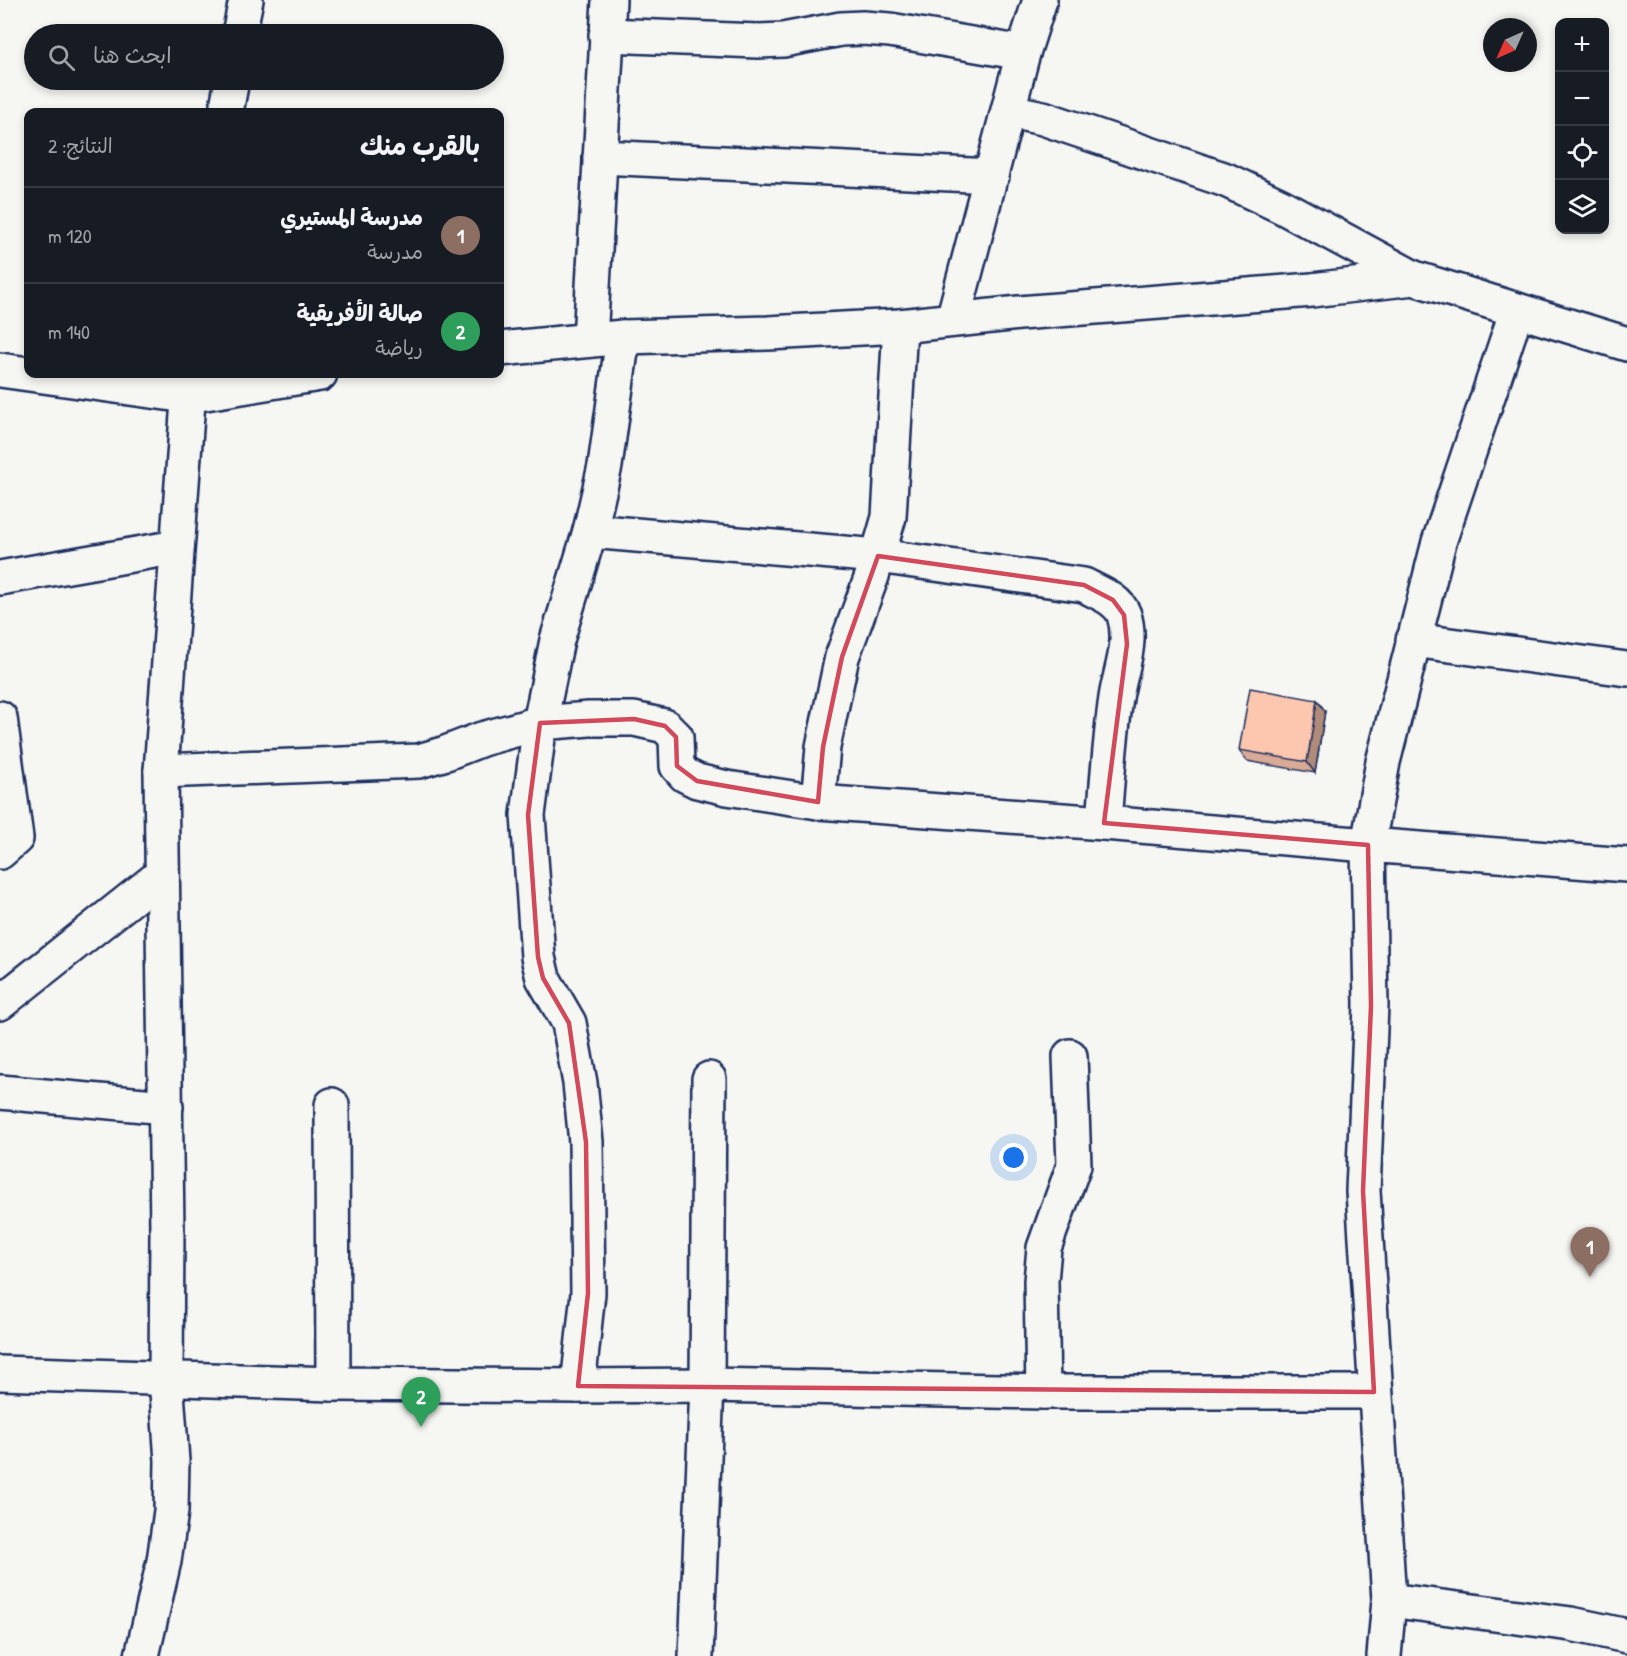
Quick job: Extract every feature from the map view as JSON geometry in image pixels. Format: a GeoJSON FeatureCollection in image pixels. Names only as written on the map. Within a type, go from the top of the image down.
{"type":"FeatureCollection","features":[{"type":"Feature","properties":{"kind":"street"},"geometry":{"type":"LineString","coordinates":[[242,24],[246,0]]}},
{"type":"Feature","properties":{"kind":"street"},"geometry":{"type":"LineString","coordinates":[[590,340],[609,0]]}},
{"type":"Feature","properties":{"kind":"street"},"geometry":{"type":"LineString","coordinates":[[953,320],[1023,53],[1040,0]]}},
{"type":"Feature","properties":{"kind":"street"},"geometry":{"type":"LineString","coordinates":[[606,35],[758,41],[783,40],[841,28],[863,28],[890,30],[1023,53]]}},
{"type":"Feature","properties":{"kind":"street"},"geometry":{"type":"LineString","coordinates":[[227,108],[230,90]]}},
{"type":"Feature","properties":{"kind":"street"},"geometry":{"type":"LineString","coordinates":[[1009,111],[1044,118],[1226,180],[1281,206],[1414,278],[1627,344]]}},
{"type":"Feature","properties":{"kind":"street"},"geometry":{"type":"LineString","coordinates":[[600,157],[992,176]]}},
{"type":"Feature","properties":{"kind":"street"},"geometry":{"type":"LineString","coordinates":[[504,349],[623,337],[900,326],[1019,313],[1312,290],[1414,278]]}},
{"type":"Feature","properties":{"kind":"street"},"geometry":{"type":"LineString","coordinates":[[1384,1656],[1389,1600],[1363,1191],[1371,1005],[1368,845],[1383,762],[1439,542],[1517,310]]}},
{"type":"Feature","properties":{"kind":"street"},"geometry":{"type":"LineString","coordinates":[[818,802],[823,747],[842,657],[878,556],[889,517],[900,326]]}},
{"type":"Feature","properties":{"kind":"street"},"geometry":{"type":"LineString","coordinates":[[578,1386],[588,1293],[586,1142],[580,1083],[569,1023],[543,978],[538,957],[528,815],[540,723],[557,640],[590,531],[605,466],[623,337]]}},
{"type":"Feature","properties":{"kind":"street"},"geometry":{"type":"LineString","coordinates":[[0,370],[24,372]]}},
{"type":"Feature","properties":{"kind":"street"},"geometry":{"type":"LineString","coordinates":[[100,378],[188,385],[272,378]]}},
{"type":"Feature","properties":{"kind":"street"},"geometry":{"type":"LineString","coordinates":[[142,1656],[164,1561],[171,1511],[172,1461],[166,1378],[166,1107],[161,771],[188,385]]}},
{"type":"Feature","properties":{"kind":"street"},"geometry":{"type":"LineString","coordinates":[[590,531],[878,556],[1084,585],[1113,600],[1124,615],[1127,644],[1116,696],[1107,770],[1104,823]]}},
{"type":"Feature","properties":{"kind":"street"},"geometry":{"type":"LineString","coordinates":[[0,578],[177,548]]}},
{"type":"Feature","properties":{"kind":"street"},"geometry":{"type":"LineString","coordinates":[[1413,640],[1627,669]]}},
{"type":"Feature","properties":{"kind":"street"},"geometry":{"type":"LineString","coordinates":[[0,718],[16,838],[0,852]]}},
{"type":"Feature","properties":{"kind":"street"},"geometry":{"type":"LineString","coordinates":[[161,771],[419,761],[482,739],[540,723],[589,719],[634,719],[665,726],[676,737],[677,765],[685,775],[697,781],[818,802],[1627,865]]}},
{"type":"Feature","properties":{"kind":"street"},"geometry":{"type":"LineString","coordinates":[[0,1003],[162,875]]}},
{"type":"Feature","properties":{"kind":"street"},"geometry":{"type":"LineString","coordinates":[[1043,1392],[1041,1281],[1044,1248],[1074,1165],[1070,1056]]}},
{"type":"Feature","properties":{"kind":"street"},"geometry":{"type":"LineString","coordinates":[[696,1656],[707,1385],[709,1079]]}},
{"type":"Feature","properties":{"kind":"street"},"geometry":{"type":"LineString","coordinates":[[0,1092],[166,1107]]}},
{"type":"Feature","properties":{"kind":"street"},"geometry":{"type":"LineString","coordinates":[[332,1105],[333,1383]]}},
{"type":"Feature","properties":{"kind":"street"},"geometry":{"type":"LineString","coordinates":[[0,1373],[333,1383],[707,1385],[1043,1392],[1374,1392]]}},
{"type":"Feature","properties":{"kind":"street"},"geometry":{"type":"LineString","coordinates":[[1389,1600],[1571,1624],[1627,1636]]}},
{"type":"Feature","properties":{"kind":"highlighted area"},"geometry":{"type":"Polygon","coordinates":[[[878,556],[1084,585],[1113,600],[1124,615],[1127,644],[1104,823],[1368,845],[1371,1006],[1363,1191],[1374,1392],[578,1386],[588,1293],[586,1142],[569,1023],[543,978],[538,957],[528,815],[540,723],[634,719],[665,726],[676,737],[677,766],[697,781],[818,802],[823,747],[842,657],[878,556]]]}},
{"type":"Feature","properties":{"kind":"building"},"geometry":{"type":"Polygon","coordinates":[[[1250,688],[1317,700],[1307,762],[1239,750],[1250,688]]]}},
{"type":"Feature","properties":{"kind":"place","name":"مدرسة المستيري"},"geometry":{"type":"Point","coordinates":[1590,1277]}},
{"type":"Feature","properties":{"kind":"place","name":"صالة الأفريقية"},"geometry":{"type":"Point","coordinates":[421,1427]}}]}
